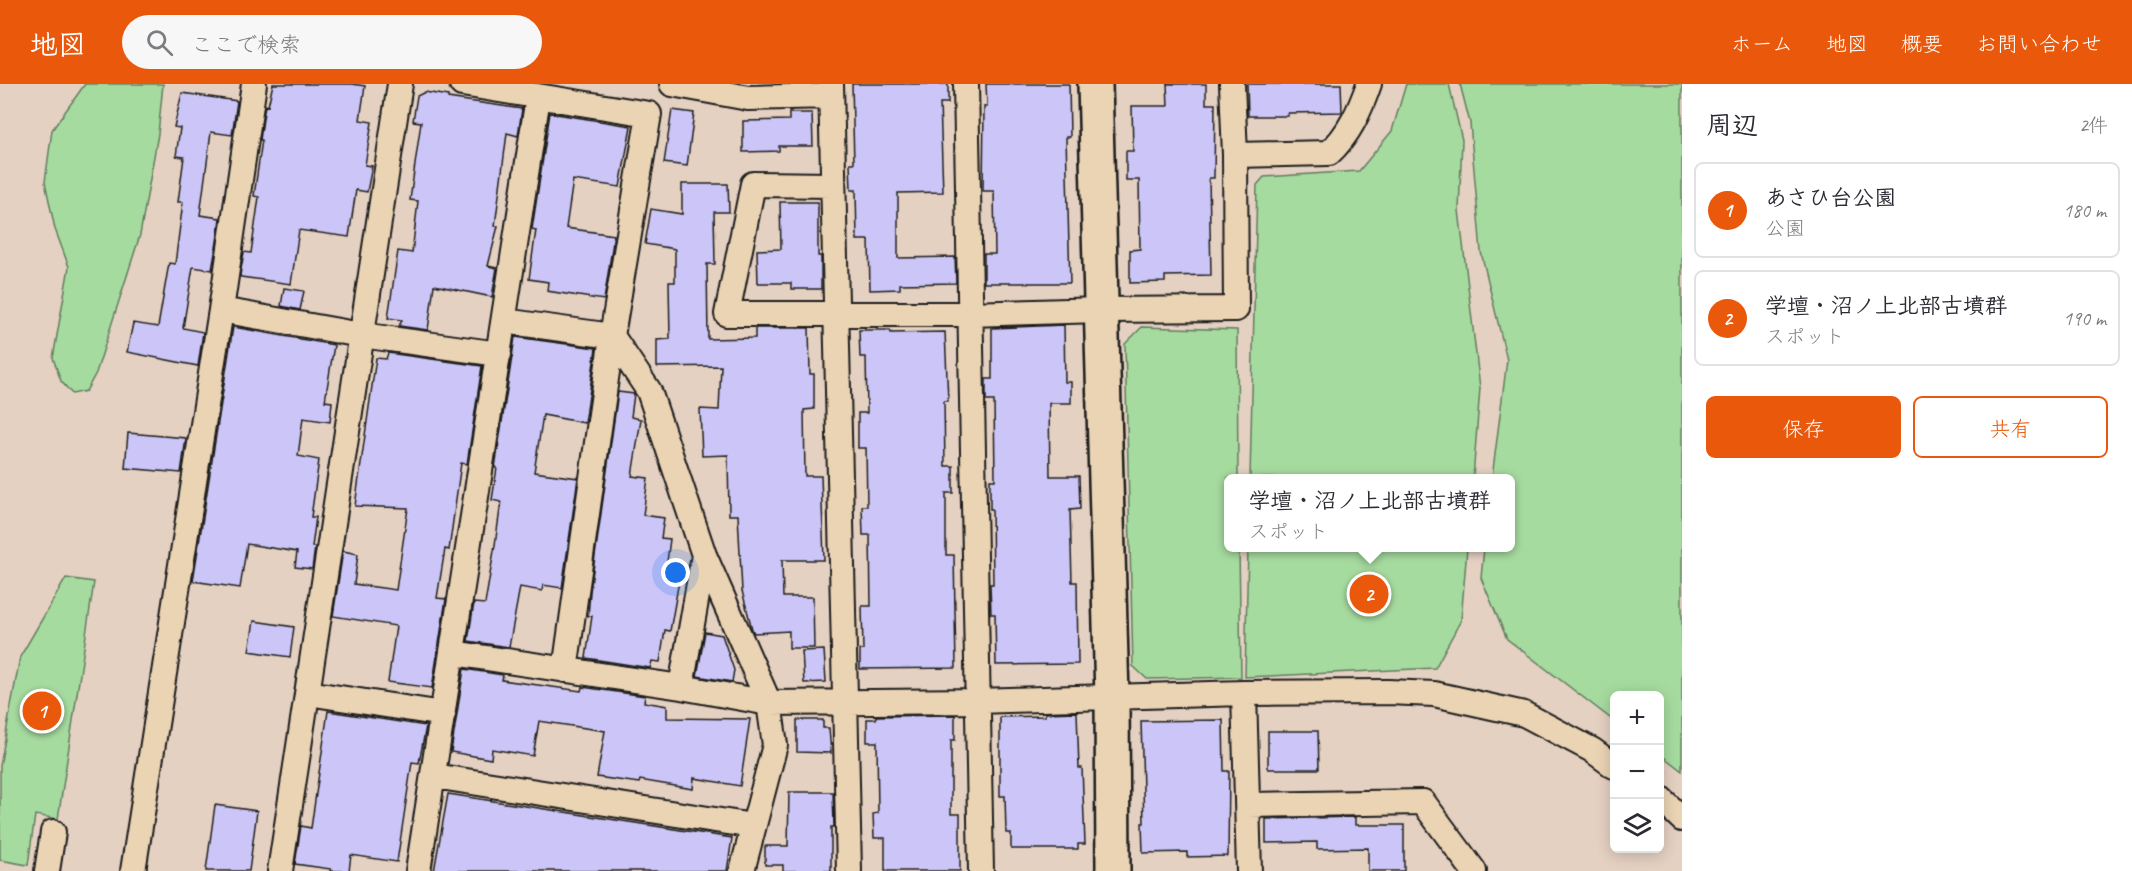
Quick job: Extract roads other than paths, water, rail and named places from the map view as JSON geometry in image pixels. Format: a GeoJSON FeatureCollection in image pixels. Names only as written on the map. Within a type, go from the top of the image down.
{"type":"FeatureCollection","features":[{"type":"Feature","properties":{"kind":"street"},"geometry":{"type":"LineString","coordinates":[[133,871],[254,84]]}},
{"type":"Feature","properties":{"kind":"street"},"geometry":{"type":"LineString","coordinates":[[280,871],[400,84]]}},
{"type":"Feature","properties":{"kind":"street"},"geometry":{"type":"LineString","coordinates":[[462,84],[649,114],[612,336],[565,670]]}},
{"type":"Feature","properties":{"kind":"street"},"geometry":{"type":"LineString","coordinates":[[672,84],[748,98],[831,90],[849,871]]}},
{"type":"Feature","properties":{"kind":"street"},"geometry":{"type":"LineString","coordinates":[[966,84],[981,871]]}},
{"type":"Feature","properties":{"kind":"street"},"geometry":{"type":"LineString","coordinates":[[1095,84],[1112,697],[1113,871]]}},
{"type":"Feature","properties":{"kind":"street"},"geometry":{"type":"LineString","coordinates":[[832,185],[753,184],[727,314],[970,314],[1236,309],[1232,84]]}},
{"type":"Feature","properties":{"kind":"street"},"geometry":{"type":"LineString","coordinates":[[1235,155],[1329,153],[1342,141],[1362,105],[1369,84]]}},
{"type":"Feature","properties":{"kind":"street"},"geometry":{"type":"LineString","coordinates":[[418,871],[538,97]]}},
{"type":"Feature","properties":{"kind":"street"},"geometry":{"type":"LineString","coordinates":[[221,310],[361,334],[499,354]]}},
{"type":"Feature","properties":{"kind":"street"},"geometry":{"type":"LineString","coordinates":[[504,321],[612,336],[649,391],[704,555],[769,703],[775,746],[742,871]]}},
{"type":"Feature","properties":{"kind":"street"},"geometry":{"type":"LineString","coordinates":[[681,687],[704,555]]}},
{"type":"Feature","properties":{"kind":"street"},"geometry":{"type":"LineString","coordinates":[[453,653],[681,687],[769,703],[977,701],[1244,693],[1434,694],[1524,714],[1592,750],[1610,763]]}},
{"type":"Feature","properties":{"kind":"street"},"geometry":{"type":"LineString","coordinates":[[308,693],[443,714]]}},
{"type":"Feature","properties":{"kind":"street"},"geometry":{"type":"LineString","coordinates":[[1244,693],[1249,871]]}},
{"type":"Feature","properties":{"kind":"street"},"geometry":{"type":"LineString","coordinates":[[434,776],[753,826]]}},
{"type":"Feature","properties":{"kind":"street"},"geometry":{"type":"LineString","coordinates":[[1660,799],[1682,819]]}},
{"type":"Feature","properties":{"kind":"street"},"geometry":{"type":"LineString","coordinates":[[1248,805],[1423,802],[1474,871]]}},
{"type":"Feature","properties":{"kind":"street"},"geometry":{"type":"LineString","coordinates":[[47,871],[53,832]]}},
{"type":"Feature","properties":{"kind":"place","name":"学壇・沼ノ上北部古墳群"},"geometry":{"type":"Point","coordinates":[1369,594]}},
{"type":"Feature","properties":{"kind":"place","name":"あさひ台公園"},"geometry":{"type":"Point","coordinates":[42,711]}}]}
